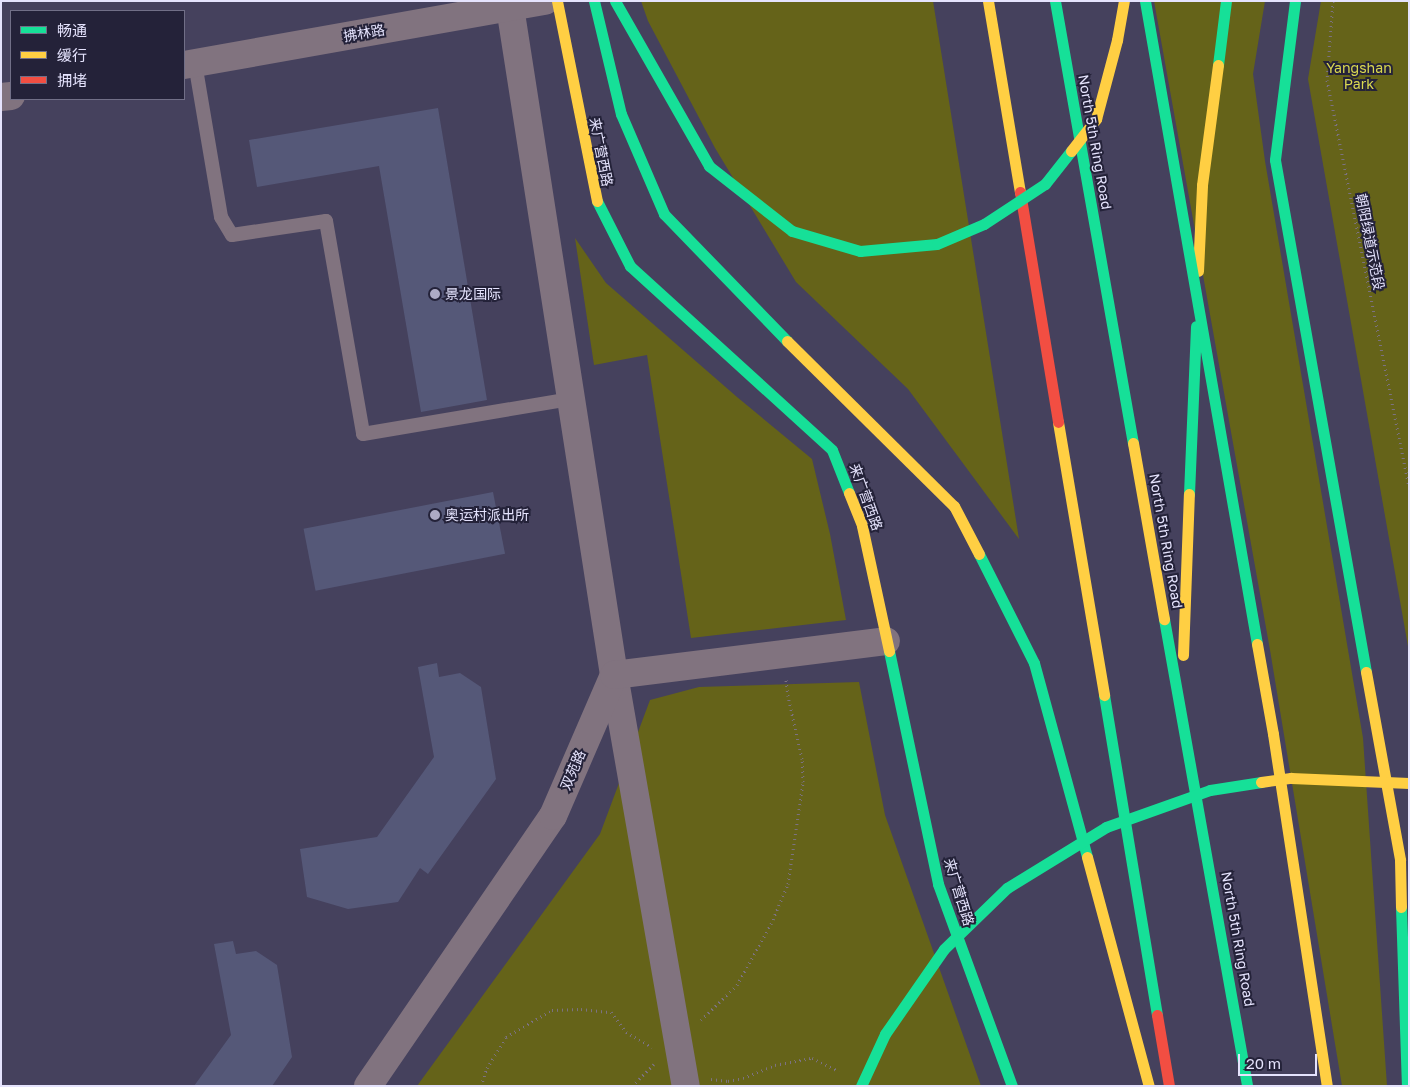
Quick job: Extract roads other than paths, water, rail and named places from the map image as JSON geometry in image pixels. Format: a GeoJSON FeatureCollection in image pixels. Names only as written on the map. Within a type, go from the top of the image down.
{"type":"FeatureCollection","features":[{"type":"Feature","properties":{"kind":"main road","name":"来广营西路"},"geometry":{"type":"LineString","coordinates":[[557,1],[594,196],[630,266],[832,450],[862,526],[938,884],[1012,1086]]}},
{"type":"Feature","properties":{"kind":"main road"},"geometry":{"type":"LineString","coordinates":[[594,1],[621,114],[664,214],[820,374],[954,506],[1034,663],[1149,1086]]}},
{"type":"Feature","properties":{"kind":"main road"},"geometry":{"type":"LineString","coordinates":[[615,1],[709,166],[792,231],[860,251],[937,244],[984,224],[1046,184],[1096,119],[1117,40],[1124,1]]}},
{"type":"Feature","properties":{"kind":"main road"},"geometry":{"type":"LineString","coordinates":[[988,1],[1169,1086]]}},
{"type":"Feature","properties":{"kind":"main road","name":"North 5th Ring Road"},"geometry":{"type":"LineString","coordinates":[[1055,1],[1247,1086]]}},
{"type":"Feature","properties":{"kind":"main road"},"geometry":{"type":"LineString","coordinates":[[1145,1],[1273,734],[1327,1086]]}},
{"type":"Feature","properties":{"kind":"main road"},"geometry":{"type":"LineString","coordinates":[[1180,708],[1202,185],[1226,1]]}},
{"type":"Feature","properties":{"kind":"main road"},"geometry":{"type":"LineString","coordinates":[[1295,1],[1275,160],[1400,860],[1407,1086]]}},
{"type":"Feature","properties":{"kind":"main road"},"geometry":{"type":"LineString","coordinates":[[861,1086],[885,1034],[944,949],[1007,888],[1106,827],[1210,790],[1282,779],[1409,783]]}},
{"type":"Feature","properties":{"kind":"street","name":"拂林路"},"geometry":{"type":"LineString","coordinates":[[189,64],[545,1]]}},
{"type":"Feature","properties":{"kind":"street"},"geometry":{"type":"LineString","coordinates":[[510,7],[614,675],[686,1086]]}},
{"type":"Feature","properties":{"kind":"street"},"geometry":{"type":"LineString","coordinates":[[614,675],[886,641]]}},
{"type":"Feature","properties":{"kind":"street","name":"双苑路"},"geometry":{"type":"LineString","coordinates":[[368,1086],[553,816],[614,675]]}},
{"type":"Feature","properties":{"kind":"lane"},"geometry":{"type":"LineString","coordinates":[[189,64],[221,217],[232,234],[326,221],[363,434],[571,399]]}},
{"type":"Feature","properties":{"kind":"place","name":"景龙国际"},"geometry":{"type":"Point","coordinates":[435,294]}},
{"type":"Feature","properties":{"kind":"place","name":"奥运村派出所"},"geometry":{"type":"Point","coordinates":[435,515]}},
{"type":"Feature","properties":{"kind":"park label","name":"Yangshan Park"},"geometry":{"type":"Point","coordinates":[1359,76]}}]}
